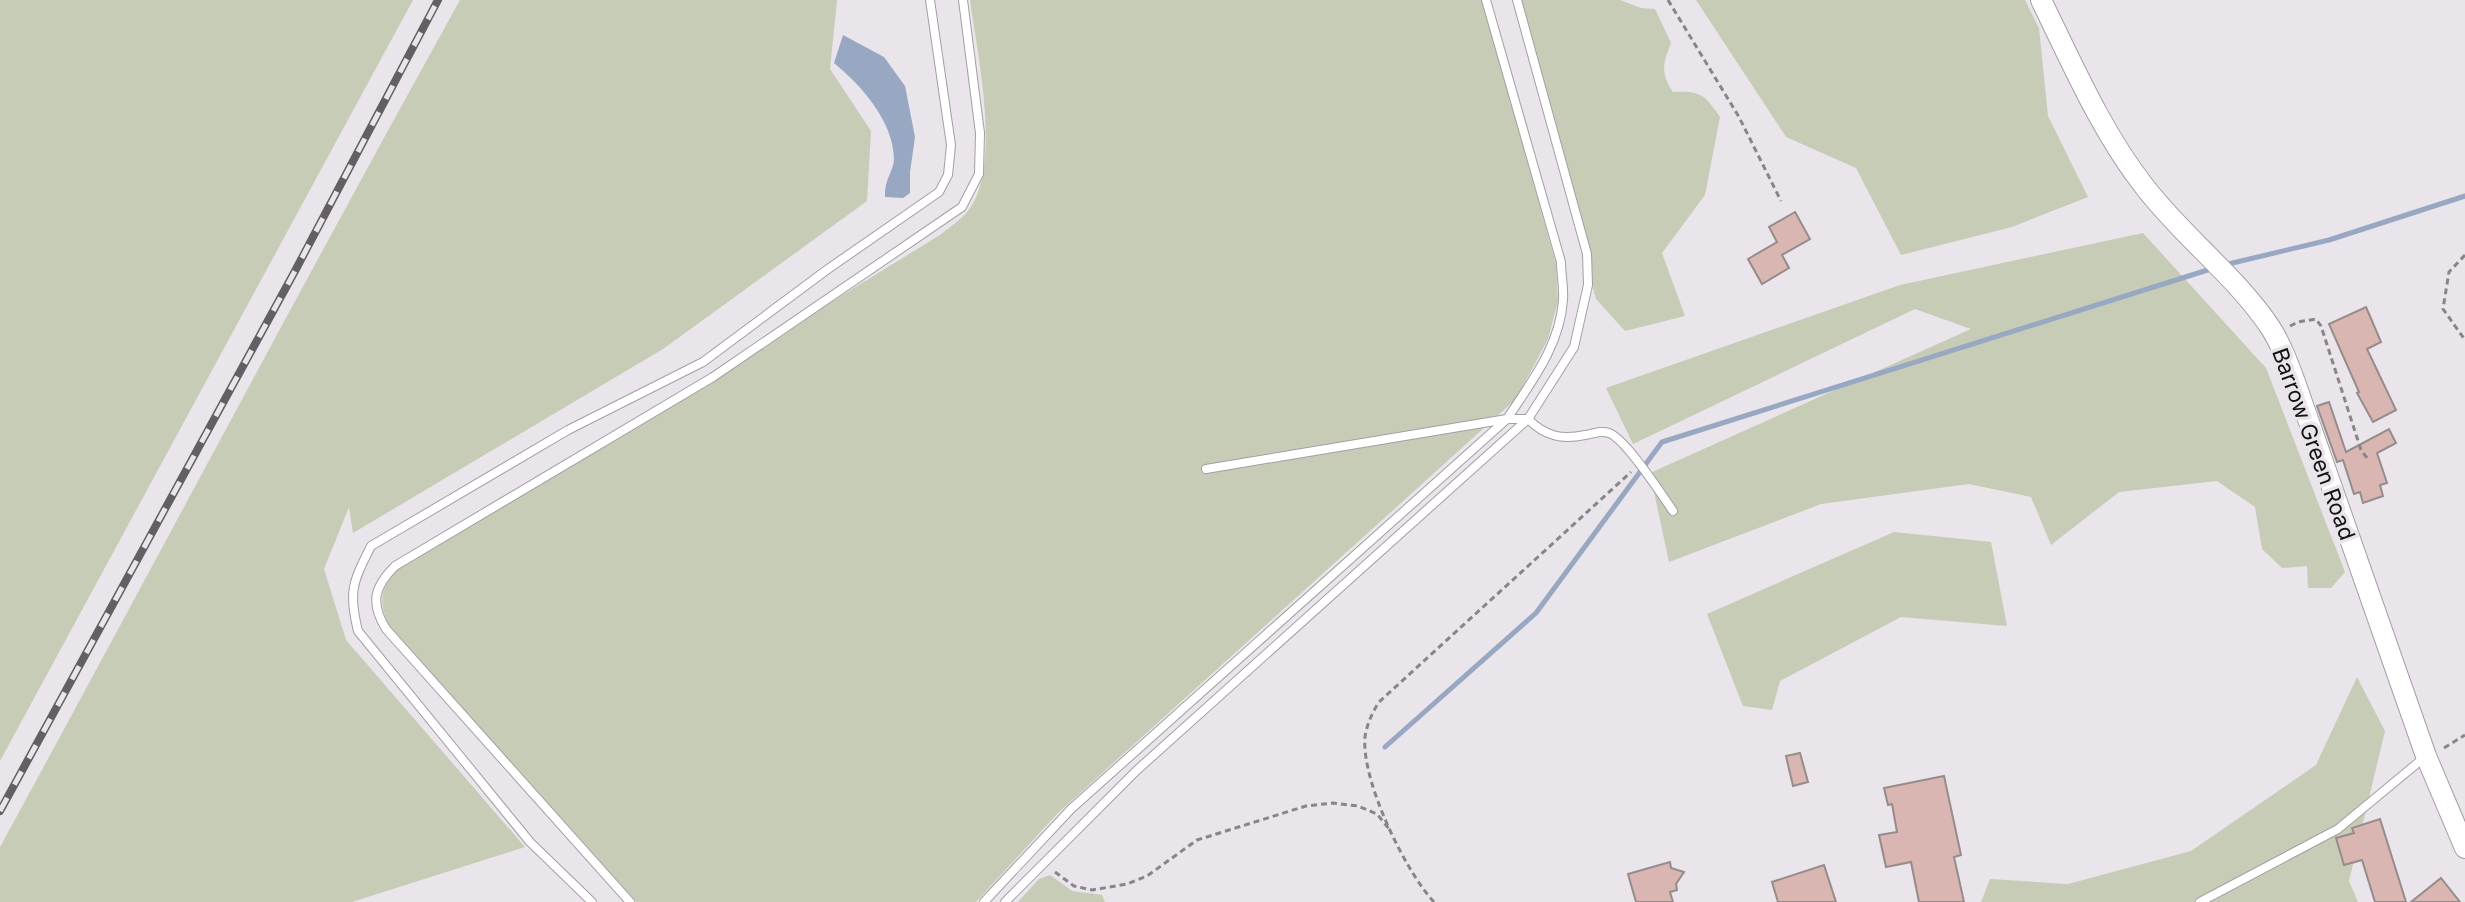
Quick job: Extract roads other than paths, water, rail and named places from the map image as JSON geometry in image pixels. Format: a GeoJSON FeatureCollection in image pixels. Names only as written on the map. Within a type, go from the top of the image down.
{"type":"FeatureCollection","features":[{"type":"Feature","properties":{"kind":"street","name":"Barrow Green Road"},"geometry":{"type":"LineString","coordinates":[[2041,0],[2129,167],[2147,191],[2252,304],[2277,338],[2426,756],[2465,848]]}},
{"type":"Feature","properties":{"kind":"lane"},"geometry":{"type":"LineString","coordinates":[[592,902],[530,842],[358,631],[351,603],[355,578],[371,546],[568,430],[703,362],[939,192],[948,175],[951,145],[930,0]]}},
{"type":"Feature","properties":{"kind":"lane"},"geometry":{"type":"LineString","coordinates":[[630,902],[386,629],[378,616],[375,598],[381,580],[395,566],[713,377],[962,207],[979,174],[980,133],[963,0]]}},
{"type":"Feature","properties":{"kind":"lane"},"geometry":{"type":"LineString","coordinates":[[984,902],[1071,809],[1507,419],[1544,362],[1556,337],[1563,300],[1561,262],[1486,0]]}},
{"type":"Feature","properties":{"kind":"lane"},"geometry":{"type":"LineString","coordinates":[[1005,902],[1136,771],[1528,419],[1574,347],[1588,285],[1587,254],[1517,0]]}},
{"type":"Feature","properties":{"kind":"lane"},"geometry":{"type":"LineString","coordinates":[[1206,469],[1507,419],[1528,419],[1541,431],[1553,436],[1586,435],[1599,431],[1617,437],[1673,511]]}},
{"type":"Feature","properties":{"kind":"lane"},"geometry":{"type":"LineString","coordinates":[[2200,902],[2338,829],[2426,756]]}},
{"type":"Feature","properties":{"kind":"water"},"geometry":{"type":"Polygon","coordinates":[[[843,35],[884,57],[905,86],[915,137],[910,193],[903,198],[885,197],[894,160],[889,132],[865,94],[834,63],[843,35]]]}},
{"type":"Feature","properties":{"kind":"waterway"},"geometry":{"type":"LineString","coordinates":[[2224,265],[2329,240],[2465,196]]}},
{"type":"Feature","properties":{"kind":"waterway"},"geometry":{"type":"LineString","coordinates":[[1385,747],[1536,613],[1662,442],[2214,268]]}},
{"type":"Feature","properties":{"kind":"railway"},"geometry":{"type":"LineString","coordinates":[[0,811],[295,271],[438,0]]}}]}
